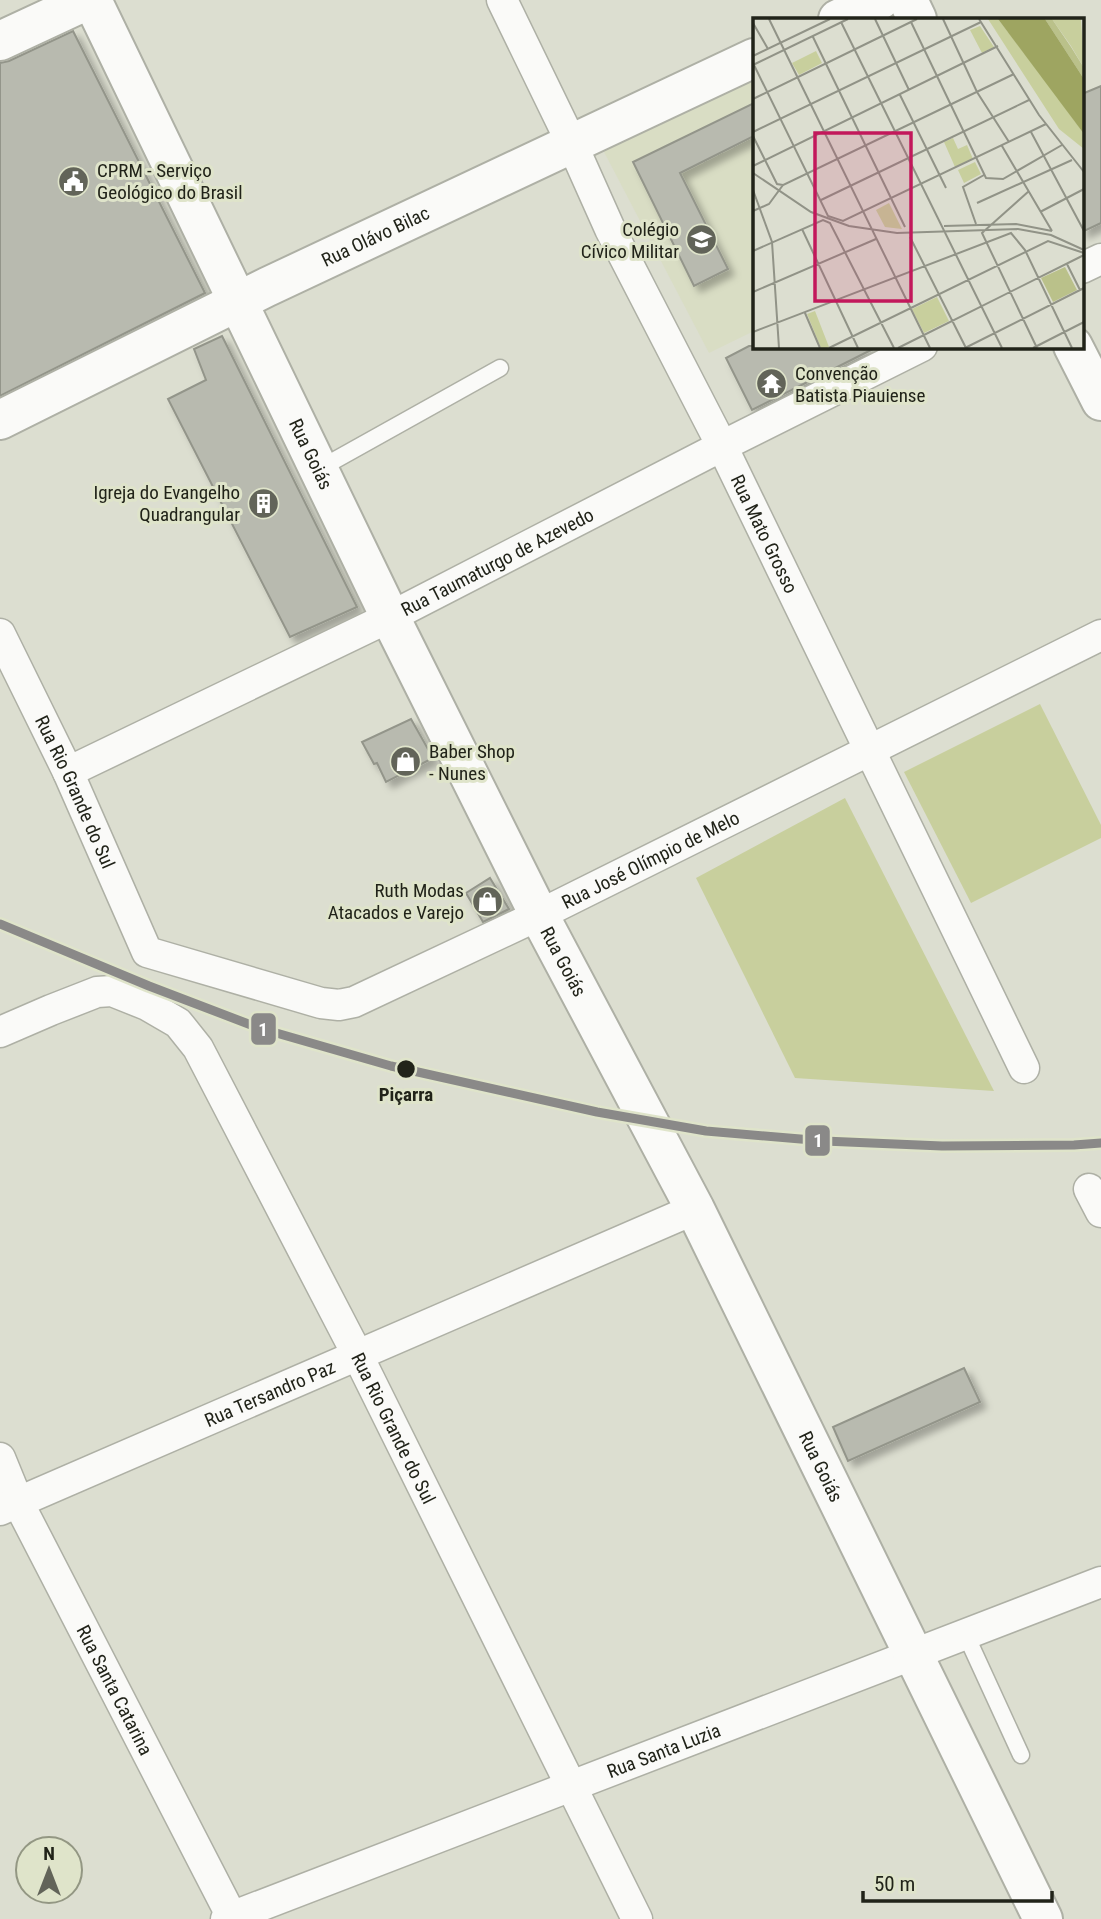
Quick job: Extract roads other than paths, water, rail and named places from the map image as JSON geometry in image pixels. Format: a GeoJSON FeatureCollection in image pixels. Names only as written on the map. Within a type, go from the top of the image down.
{"type":"FeatureCollection","features":[{"type":"Feature","properties":{"kind":"street"},"geometry":{"type":"LineString","coordinates":[[0,41],[90,0]]}},
{"type":"Feature","properties":{"kind":"street","name":"Rua Goiás"},"geometry":{"type":"LineString","coordinates":[[90,0],[390,617],[539,915],[695,1209],[1043,1919]]}},
{"type":"Feature","properties":{"kind":"street","name":"Rua Mato Grosso"},"geometry":{"type":"LineString","coordinates":[[502,0],[610,229],[722,446],[1024,1068]]}},
{"type":"Feature","properties":{"kind":"street"},"geometry":{"type":"LineString","coordinates":[[840,18],[880,0]]}},
{"type":"Feature","properties":{"kind":"street"},"geometry":{"type":"LineString","coordinates":[[908,0],[917,18]]}},
{"type":"Feature","properties":{"kind":"street","name":"Rua Olávo Bilac"},"geometry":{"type":"LineString","coordinates":[[0,420],[279,282],[753,58]]}},
{"type":"Feature","properties":{"kind":"street"},"geometry":{"type":"LineString","coordinates":[[1084,267],[1101,259]]}},
{"type":"Feature","properties":{"kind":"street","name":"Rua Taumaturgo de Azevedo"},"geometry":{"type":"LineString","coordinates":[[68,772],[390,617],[918,348]]}},
{"type":"Feature","properties":{"kind":"street"},"geometry":{"type":"LineString","coordinates":[[1074,348],[1101,401]]}},
{"type":"Feature","properties":{"kind":"street","name":"Rua Rio Grande do Sul"},"geometry":{"type":"LineString","coordinates":[[0,634],[68,772],[147,952]]}},
{"type":"Feature","properties":{"kind":"street","name":"Rua José Olímpio de Melo"},"geometry":{"type":"LineString","coordinates":[[147,952],[321,1003],[338,1005],[354,1002],[539,915],[1101,635]]}},
{"type":"Feature","properties":{"kind":"street","name":"Rua Rio Grande do Sul"},"geometry":{"type":"LineString","coordinates":[[0,1032],[97,992],[111,991],[165,1014],[178,1023],[198,1048],[358,1356],[637,1919]]}},
{"type":"Feature","properties":{"kind":"street","name":"Rua Tersandro Paz"},"geometry":{"type":"LineString","coordinates":[[9,1506],[695,1209]]}},
{"type":"Feature","properties":{"kind":"street","name":"Rua Santa Catarina"},"geometry":{"type":"LineString","coordinates":[[0,1458],[9,1506],[230,1918]]}},
{"type":"Feature","properties":{"kind":"street","name":"Rua Santa Luzia"},"geometry":{"type":"LineString","coordinates":[[230,1918],[1101,1582]]}},
{"type":"Feature","properties":{"kind":"lane"},"geometry":{"type":"LineString","coordinates":[[319,469],[500,368]]}},
{"type":"Feature","properties":{"kind":"lane"},"geometry":{"type":"LineString","coordinates":[[966,1635],[1021,1755]]}},
{"type":"Feature","properties":{"kind":"place","name":"CPRM - Serviço Geológico do Brasil"},"geometry":{"type":"Point","coordinates":[74,181]}},
{"type":"Feature","properties":{"kind":"place","name":"Colégio Cívico Militar"},"geometry":{"type":"Point","coordinates":[702,240]}},
{"type":"Feature","properties":{"kind":"place","name":"Convenção Batista Piauiense"},"geometry":{"type":"Point","coordinates":[772,384]}},
{"type":"Feature","properties":{"kind":"place","name":"Igreja do Evangelho Quadrangular"},"geometry":{"type":"Point","coordinates":[263,503]}},
{"type":"Feature","properties":{"kind":"place","name":"Baber Shop - Nunes"},"geometry":{"type":"Point","coordinates":[406,762]}},
{"type":"Feature","properties":{"kind":"place","name":"Ruth Modas Atacados e Varejo"},"geometry":{"type":"Point","coordinates":[487,901]}},
{"type":"Feature","properties":{"kind":"place","name":"Piçarra"},"geometry":{"type":"Point","coordinates":[406,1069]}}]}
